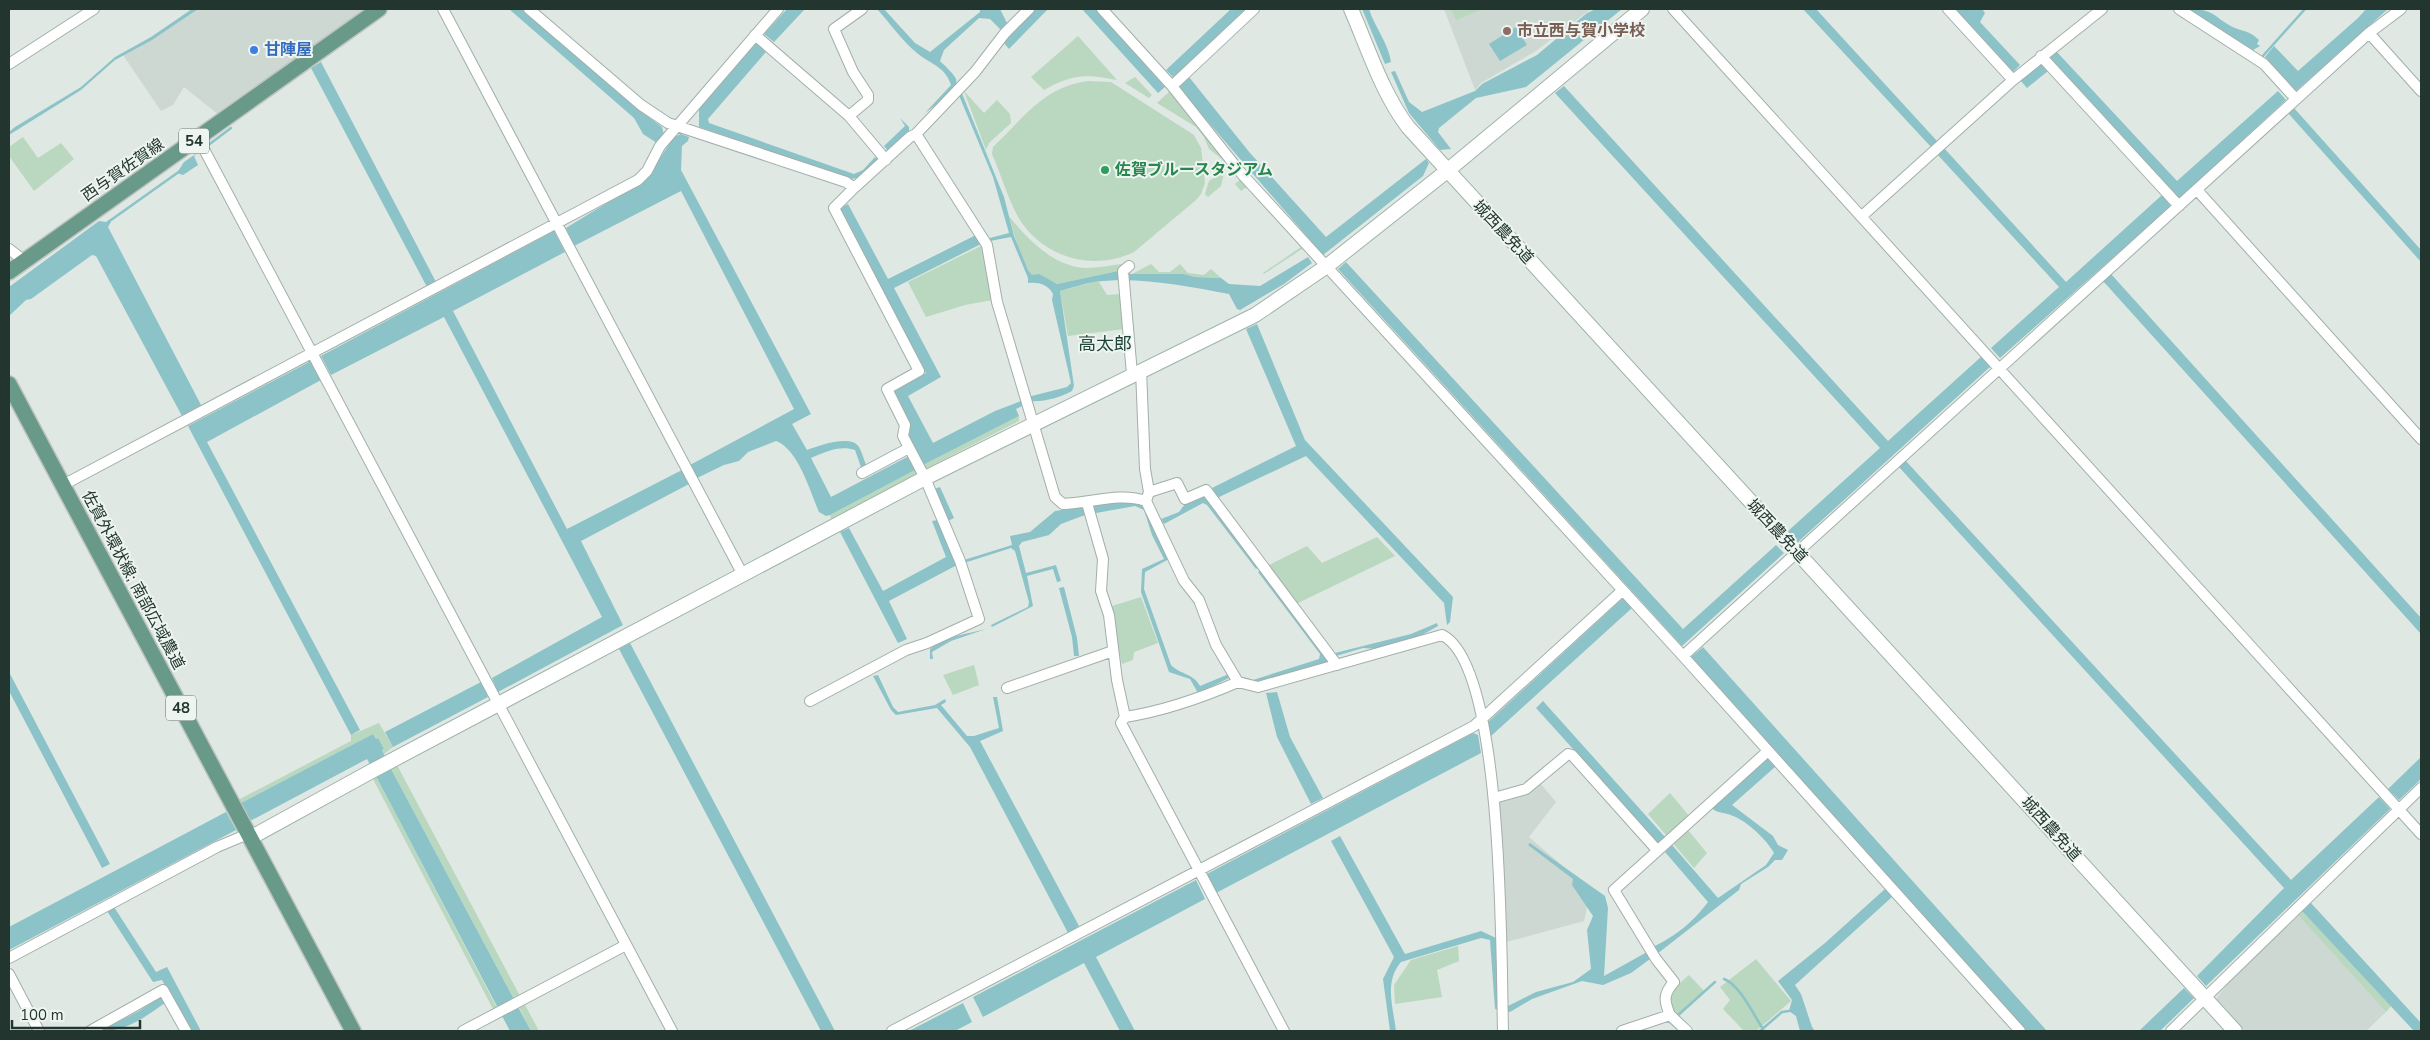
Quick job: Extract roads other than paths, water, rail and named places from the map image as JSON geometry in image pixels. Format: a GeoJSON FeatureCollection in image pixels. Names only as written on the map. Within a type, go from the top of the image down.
{"type":"FeatureCollection","features":[{"type":"Feature","properties":{"kind":"main road","name":"西与賀佐賀線"},"geometry":{"type":"LineString","coordinates":[[9,272],[379,9]]}},
{"type":"Feature","properties":{"kind":"main road","name":"佐賀外環状線; 南部広域農道"},"geometry":{"type":"LineString","coordinates":[[9,384],[353,1031]]}},
{"type":"Feature","properties":{"kind":"street"},"geometry":{"type":"LineString","coordinates":[[9,64],[94,9]]}},
{"type":"Feature","properties":{"kind":"street"},"geometry":{"type":"LineString","coordinates":[[443,9],[743,575]]}},
{"type":"Feature","properties":{"kind":"street"},"geometry":{"type":"LineString","coordinates":[[529,9],[641,105],[668,123],[846,182],[854,188]]}},
{"type":"Feature","properties":{"kind":"street"},"geometry":{"type":"LineString","coordinates":[[63,485],[638,180],[647,171],[660,146],[676,126],[778,9]]}},
{"type":"Feature","properties":{"kind":"street"},"geometry":{"type":"LineString","coordinates":[[849,116],[868,100],[868,95],[853,72],[834,30],[862,9]]}},
{"type":"Feature","properties":{"kind":"street"},"geometry":{"type":"LineString","coordinates":[[810,702],[906,650],[927,643],[979,619],[960,561],[925,478],[903,436],[905,425],[887,389],[919,371],[834,208],[910,137],[916,134],[975,72],[997,46],[1005,33],[1029,9]]}},
{"type":"Feature","properties":{"kind":"street"},"geometry":{"type":"LineString","coordinates":[[1102,9],[1172,86],[1241,173],[1683,656],[2020,1031]]}},
{"type":"Feature","properties":{"kind":"street"},"geometry":{"type":"LineString","coordinates":[[1172,86],[1254,9]]}},
{"type":"Feature","properties":{"kind":"street","name":"城西農免道"},"geometry":{"type":"LineString","coordinates":[[1351,9],[1398,115],[1447,171],[2235,1031]]}},
{"type":"Feature","properties":{"kind":"street"},"geometry":{"type":"LineString","coordinates":[[9,958],[217,847],[249,836],[396,759],[925,478],[1255,315],[1327,266],[1447,171],[1642,9]]}},
{"type":"Feature","properties":{"kind":"street"},"geometry":{"type":"LineString","coordinates":[[1673,9],[2000,367],[2226,621],[2421,834]]}},
{"type":"Feature","properties":{"kind":"street"},"geometry":{"type":"LineString","coordinates":[[1948,9],[2013,80]]}},
{"type":"Feature","properties":{"kind":"street"},"geometry":{"type":"LineString","coordinates":[[1862,216],[2013,80],[2102,9]]}},
{"type":"Feature","properties":{"kind":"street"},"geometry":{"type":"LineString","coordinates":[[2179,9],[2264,64],[2296,99]]}},
{"type":"Feature","properties":{"kind":"street"},"geometry":{"type":"LineString","coordinates":[[1683,656],[2369,33],[2401,9]]}},
{"type":"Feature","properties":{"kind":"street"},"geometry":{"type":"LineString","coordinates":[[2369,33],[2421,91]]}},
{"type":"Feature","properties":{"kind":"street"},"geometry":{"type":"LineString","coordinates":[[755,35],[849,116],[886,160]]}},
{"type":"Feature","properties":{"kind":"street"},"geometry":{"type":"LineString","coordinates":[[2041,56],[2179,206]]}},
{"type":"Feature","properties":{"kind":"street"},"geometry":{"type":"LineString","coordinates":[[916,134],[987,244],[997,302],[1055,497],[1063,504],[1088,508],[1122,497],[1148,497],[1177,483],[1185,499],[1206,490],[1337,664]]}},
{"type":"Feature","properties":{"kind":"street"},"geometry":{"type":"LineString","coordinates":[[198,138],[672,1031]]}},
{"type":"Feature","properties":{"kind":"street"},"geometry":{"type":"LineString","coordinates":[[2197,190],[2421,439]]}},
{"type":"Feature","properties":{"kind":"street"},"geometry":{"type":"LineString","coordinates":[[9,249],[22,262]]}},
{"type":"Feature","properties":{"kind":"street"},"geometry":{"type":"LineString","coordinates":[[1125,273],[1137,372],[1144,469],[1148,497],[1184,581],[1198,600],[1216,645],[1238,682]]}},
{"type":"Feature","properties":{"kind":"street"},"geometry":{"type":"LineString","coordinates":[[862,474],[909,448]]}},
{"type":"Feature","properties":{"kind":"street"},"geometry":{"type":"LineString","coordinates":[[1088,508],[1103,559],[1100,591],[1108,615],[1114,651],[1124,717],[1121,722],[1284,1031]]}},
{"type":"Feature","properties":{"kind":"street"},"geometry":{"type":"LineString","coordinates":[[892,1031],[1474,726],[1623,590]]}},
{"type":"Feature","properties":{"kind":"street"},"geometry":{"type":"LineString","coordinates":[[1124,717],[1150,713],[1202,697],[1238,682],[1258,687],[1442,635],[1451,640],[1460,651],[1472,682],[1482,720],[1494,798],[1502,1031]]}},
{"type":"Feature","properties":{"kind":"street"},"geometry":{"type":"LineString","coordinates":[[1007,688],[1114,651]]}},
{"type":"Feature","properties":{"kind":"street"},"geometry":{"type":"LineString","coordinates":[[1687,1031],[1670,1015],[1665,1002],[1666,991],[1674,982],[1656,959],[1614,890],[1768,751]]}},
{"type":"Feature","properties":{"kind":"street"},"geometry":{"type":"LineString","coordinates":[[1494,798],[1526,789],[1568,754],[1572,755],[1657,850]]}},
{"type":"Feature","properties":{"kind":"street"},"geometry":{"type":"LineString","coordinates":[[2170,1031],[2421,788]]}},
{"type":"Feature","properties":{"kind":"street"},"geometry":{"type":"LineString","coordinates":[[463,1031],[626,945]]}},
{"type":"Feature","properties":{"kind":"street"},"geometry":{"type":"LineString","coordinates":[[9,974],[39,1031]]}},
{"type":"Feature","properties":{"kind":"street"},"geometry":{"type":"LineString","coordinates":[[90,1031],[163,990],[186,1031]]}},
{"type":"Feature","properties":{"kind":"street"},"geometry":{"type":"LineString","coordinates":[[1622,1031],[1670,1015]]}},
{"type":"Feature","properties":{"kind":"water"},"geometry":{"type":"Polygon","coordinates":[[[192,9],[198,9],[152,40],[115,60],[81,90],[9,135],[9,132],[15,127],[81,87],[115,57],[151,37],[192,9]]]}},
{"type":"Feature","properties":{"kind":"water"},"geometry":{"type":"Polygon","coordinates":[[[509,9],[524,9],[639,110],[662,127],[664,135],[657,143],[643,134],[634,118],[509,9]]]}},
{"type":"Feature","properties":{"kind":"water"},"geometry":{"type":"Polygon","coordinates":[[[787,9],[805,9],[774,42],[764,34],[787,9]]]}},
{"type":"Feature","properties":{"kind":"water"},"geometry":{"type":"Polygon","coordinates":[[[877,9],[884,9],[915,43],[930,52],[980,12],[980,9],[1000,9],[1008,25],[1002,31],[990,19],[979,18],[944,50],[940,61],[955,77],[956,83],[949,93],[924,114],[951,85],[941,69],[912,48],[877,9]]]}},
{"type":"Feature","properties":{"kind":"water"},"geometry":{"type":"Polygon","coordinates":[[[1035,9],[1048,9],[1009,49],[1004,43],[1035,9]]]}},
{"type":"Feature","properties":{"kind":"water"},"geometry":{"type":"Polygon","coordinates":[[[1082,9],[1096,9],[1165,87],[1158,93],[1082,9]]]}},
{"type":"Feature","properties":{"kind":"water"},"geometry":{"type":"Polygon","coordinates":[[[1231,9],[1248,9],[1175,79],[1166,70],[1231,9]]]}},
{"type":"Feature","properties":{"kind":"water"},"geometry":{"type":"Polygon","coordinates":[[[1362,9],[1369,9],[1387,48],[1391,62],[1385,64],[1362,9]]]}},
{"type":"Feature","properties":{"kind":"water"},"geometry":{"type":"Polygon","coordinates":[[[1596,9],[1622,9],[1526,87],[1476,98],[1439,128],[1438,132],[1451,149],[1440,150],[1409,113],[1391,72],[1395,71],[1409,102],[1422,112],[1475,91],[1482,84],[1537,55],[1587,13],[1596,9]]]}},
{"type":"Feature","properties":{"kind":"water"},"geometry":{"type":"Polygon","coordinates":[[[1803,9],[1816,9],[1937,141],[1931,147],[1803,9]]]}},
{"type":"Feature","properties":{"kind":"water"},"geometry":{"type":"Polygon","coordinates":[[[1955,9],[1982,9],[1985,13],[1980,22],[2020,65],[2013,72],[1955,9]]]}},
{"type":"Feature","properties":{"kind":"water"},"geometry":{"type":"Polygon","coordinates":[[[2188,9],[2210,12],[2235,28],[2252,35],[2259,40],[2257,44],[2260,46],[2253,50],[2188,9]]]}},
{"type":"Feature","properties":{"kind":"water"},"geometry":{"type":"Polygon","coordinates":[[[2366,9],[2388,9],[2296,91],[2265,57],[2274,46],[2298,71],[2366,9]]]}},
{"type":"Feature","properties":{"kind":"water"},"geometry":{"type":"Polygon","coordinates":[[[1516,27],[1527,45],[1500,61],[1489,44],[1516,27]]]}},
{"type":"Feature","properties":{"kind":"water"},"geometry":{"type":"Polygon","coordinates":[[[756,43],[766,52],[708,119],[709,123],[854,174],[863,170],[875,157],[879,160],[858,178],[851,179],[699,127],[699,109],[756,43]]]}},
{"type":"Feature","properties":{"kind":"water"},"geometry":{"type":"Polygon","coordinates":[[[2056,51],[2177,181],[2278,91],[2286,100],[2179,199],[2048,57],[2056,51]]]}},
{"type":"Feature","properties":{"kind":"water"},"geometry":{"type":"Polygon","coordinates":[[[321,62],[436,282],[427,287],[311,68],[321,62]]]}},
{"type":"Feature","properties":{"kind":"water"},"geometry":{"type":"Polygon","coordinates":[[[2041,63],[2048,71],[2027,88],[2020,80],[2041,63]]]}},
{"type":"Feature","properties":{"kind":"water"},"geometry":{"type":"Polygon","coordinates":[[[1189,77],[1250,153],[1326,237],[1426,159],[1429,163],[1423,176],[1323,255],[1178,87],[1189,77]]]}},
{"type":"Feature","properties":{"kind":"water"},"geometry":{"type":"Polygon","coordinates":[[[1564,86],[1888,441],[1982,356],[1991,366],[1798,542],[1788,531],[1880,448],[1555,93],[1564,86]]]}},
{"type":"Feature","properties":{"kind":"water"},"geometry":{"type":"Polygon","coordinates":[[[961,91],[1004,197],[1014,236],[1028,270],[1032,275],[1039,274],[1057,284],[1118,271],[1132,274],[1184,274],[1195,277],[1221,278],[1229,284],[1260,286],[1308,257],[1312,263],[1284,284],[1240,310],[1237,309],[1229,294],[1144,281],[1110,280],[1060,291],[1074,386],[1072,391],[1057,398],[1030,401],[1028,397],[1067,387],[1071,383],[1052,300],[1053,294],[1042,284],[1028,283],[1028,278],[1011,237],[990,241],[990,238],[1009,233],[993,177],[958,93],[961,91]]]}},
{"type":"Feature","properties":{"kind":"water"},"geometry":{"type":"Polygon","coordinates":[[[2294,108],[2421,250],[2421,262],[2288,113],[2294,108]]]}},
{"type":"Feature","properties":{"kind":"water"},"geometry":{"type":"Polygon","coordinates":[[[900,118],[909,127],[909,132],[888,151],[884,146],[905,126],[900,118]]]}},
{"type":"Feature","properties":{"kind":"water"},"geometry":{"type":"Polygon","coordinates":[[[681,134],[689,137],[688,141],[682,146],[681,170],[811,414],[792,424],[807,450],[834,442],[849,441],[855,443],[861,451],[866,465],[862,470],[855,450],[844,448],[833,450],[811,458],[831,497],[909,456],[915,470],[826,516],[819,512],[797,461],[784,445],[776,441],[748,452],[739,461],[724,465],[697,478],[690,465],[794,409],[681,191],[574,246],[566,228],[646,179],[674,137],[681,134]]]}},
{"type":"Feature","properties":{"kind":"water"},"geometry":{"type":"Polygon","coordinates":[[[1944,148],[2066,282],[2162,195],[2171,206],[2000,358],[1991,348],[2059,287],[1937,154],[1944,148]]]}},
{"type":"Feature","properties":{"kind":"water"},"geometry":{"type":"Polygon","coordinates":[[[200,151],[194,156],[198,165],[183,175],[177,173],[184,162],[200,151]]]}},
{"type":"Feature","properties":{"kind":"water"},"geometry":{"type":"Polygon","coordinates":[[[848,204],[888,279],[976,235],[981,244],[894,288],[941,377],[908,396],[933,443],[995,411],[1021,401],[1022,406],[1016,409],[1019,416],[923,465],[908,435],[910,424],[893,389],[926,373],[839,209],[848,204]]]}},
{"type":"Feature","properties":{"kind":"water"},"geometry":{"type":"Polygon","coordinates":[[[110,219],[111,222],[108,227],[201,405],[182,416],[96,256],[92,255],[31,299],[26,300],[9,316],[9,287],[99,221],[106,222],[110,219]]]}},
{"type":"Feature","properties":{"kind":"water"},"geometry":{"type":"Polygon","coordinates":[[[554,231],[565,252],[453,311],[567,529],[682,470],[689,484],[581,541],[623,625],[498,692],[492,678],[602,617],[444,317],[331,375],[321,356],[554,231]]]}},
{"type":"Feature","properties":{"kind":"water"},"geometry":{"type":"Polygon","coordinates":[[[1346,262],[1683,629],[1776,545],[1784,553],[1682,646],[1338,269],[1346,262]]]}},
{"type":"Feature","properties":{"kind":"water"},"geometry":{"type":"Polygon","coordinates":[[[2111,274],[2421,618],[2421,634],[2103,281],[2111,274]]]}},
{"type":"Feature","properties":{"kind":"water"},"geometry":{"type":"Polygon","coordinates":[[[1257,324],[1305,440],[1453,597],[1450,622],[1447,625],[1444,603],[1306,456],[1217,498],[1212,488],[1296,446],[1246,329],[1257,324]]]}},
{"type":"Feature","properties":{"kind":"water"},"geometry":{"type":"Polygon","coordinates":[[[311,361],[321,380],[207,442],[360,730],[351,735],[188,426],[311,361]]]}},
{"type":"Feature","properties":{"kind":"water"},"geometry":{"type":"Polygon","coordinates":[[[1905,460],[2291,880],[2379,797],[2390,809],[2206,986],[2197,976],[2284,888],[1898,466],[1905,460]]]}},
{"type":"Feature","properties":{"kind":"water"},"geometry":{"type":"Polygon","coordinates":[[[940,487],[954,518],[948,521],[934,489],[940,487]]]}},
{"type":"Feature","properties":{"kind":"water"},"geometry":{"type":"Polygon","coordinates":[[[1204,494],[1259,567],[1256,569],[1207,505],[1203,503],[1164,524],[1161,519],[1179,512],[1185,504],[1204,494]]]}},
{"type":"Feature","properties":{"kind":"water"},"geometry":{"type":"Polygon","coordinates":[[[1135,500],[1141,501],[1169,559],[1145,572],[1144,589],[1171,665],[1190,676],[1200,686],[1229,674],[1231,677],[1198,693],[1190,679],[1169,672],[1141,592],[1142,569],[1164,559],[1152,535],[1144,510],[1135,506],[1085,515],[1061,524],[1049,535],[1022,542],[1019,546],[1026,573],[1056,565],[1061,581],[1057,582],[1053,569],[1027,576],[1033,606],[992,627],[991,625],[1028,607],[1029,602],[1015,551],[1011,548],[964,563],[964,560],[1012,545],[1010,536],[1030,532],[1055,511],[1135,500]]]}},
{"type":"Feature","properties":{"kind":"water"},"geometry":{"type":"Polygon","coordinates":[[[938,520],[957,565],[889,601],[907,639],[898,643],[840,532],[849,528],[883,591],[946,557],[932,521],[938,520]]]}},
{"type":"Feature","properties":{"kind":"water"},"geometry":{"type":"Polygon","coordinates":[[[1262,570],[1329,660],[1328,663],[1253,683],[1244,681],[1244,677],[1253,680],[1319,659],[1320,654],[1258,572],[1262,570]]]}},
{"type":"Feature","properties":{"kind":"water"},"geometry":{"type":"Polygon","coordinates":[[[1064,587],[1077,638],[1079,656],[1074,656],[1072,637],[1059,588],[1064,587]]]}},
{"type":"Feature","properties":{"kind":"water"},"geometry":{"type":"Polygon","coordinates":[[[1623,598],[1632,608],[1491,736],[1487,723],[1623,598]]]}},
{"type":"Feature","properties":{"kind":"water"},"geometry":{"type":"Polygon","coordinates":[[[1437,623],[1438,626],[1420,636],[1378,649],[1363,648],[1336,656],[1335,653],[1411,634],[1437,623]]]}},
{"type":"Feature","properties":{"kind":"water"},"geometry":{"type":"Polygon","coordinates":[[[986,629],[951,641],[932,652],[933,659],[930,659],[930,649],[943,641],[986,629]]]}},
{"type":"Feature","properties":{"kind":"water"},"geometry":{"type":"Polygon","coordinates":[[[630,643],[835,1031],[821,1031],[619,649],[630,643]]]}},
{"type":"Feature","properties":{"kind":"water"},"geometry":{"type":"Polygon","coordinates":[[[1703,647],[2047,1031],[2026,1031],[1691,657],[1703,647]]]}},
{"type":"Feature","properties":{"kind":"water"},"geometry":{"type":"Polygon","coordinates":[[[9,672],[110,864],[102,868],[9,691],[9,672]]]}},
{"type":"Feature","properties":{"kind":"water"},"geometry":{"type":"Polygon","coordinates":[[[878,675],[893,707],[898,712],[935,705],[945,699],[946,702],[941,705],[967,736],[974,736],[999,728],[993,697],[997,697],[1003,731],[980,741],[1079,926],[1068,933],[970,747],[937,708],[896,715],[891,710],[873,676],[878,675]]]}},
{"type":"Feature","properties":{"kind":"water"},"geometry":{"type":"Polygon","coordinates":[[[481,682],[488,697],[393,747],[385,732],[481,682]]]}},
{"type":"Feature","properties":{"kind":"water"},"geometry":{"type":"Polygon","coordinates":[[[1277,692],[1290,737],[1323,798],[1311,804],[1277,737],[1266,693],[1277,692]]]}},
{"type":"Feature","properties":{"kind":"water"},"geometry":{"type":"Polygon","coordinates":[[[1543,701],[1665,837],[1658,843],[1536,708],[1543,701]]]}},
{"type":"Feature","properties":{"kind":"water"},"geometry":{"type":"Polygon","coordinates":[[[1473,733],[1478,735],[1481,753],[1216,893],[1205,875],[1473,733]]]}},
{"type":"Feature","properties":{"kind":"water"},"geometry":{"type":"Polygon","coordinates":[[[373,734],[376,739],[378,738],[384,749],[382,750],[391,769],[531,1031],[510,1031],[367,759],[250,821],[241,803],[373,734]]]}},
{"type":"Feature","properties":{"kind":"water"},"geometry":{"type":"Polygon","coordinates":[[[2421,757],[2421,779],[2399,800],[2388,789],[2421,757]]]}},
{"type":"Feature","properties":{"kind":"water"},"geometry":{"type":"Polygon","coordinates":[[[1767,758],[1775,767],[1732,805],[1773,836],[1778,845],[1788,850],[1782,860],[1775,860],[1768,867],[1741,884],[1739,890],[1657,954],[1653,947],[1684,928],[1708,902],[1665,852],[1672,845],[1718,898],[1766,865],[1774,853],[1762,837],[1750,826],[1738,818],[1712,808],[1767,758]]]}},
{"type":"Feature","properties":{"kind":"water"},"geometry":{"type":"Polygon","coordinates":[[[226,812],[236,830],[9,950],[9,927],[226,812]]]}},
{"type":"Feature","properties":{"kind":"water"},"geometry":{"type":"Polygon","coordinates":[[[1340,836],[1405,954],[1481,931],[1496,938],[1498,1006],[1508,1006],[1536,992],[1573,982],[1591,969],[1587,930],[1593,916],[1572,885],[1573,879],[1528,845],[1530,843],[1605,896],[1608,908],[1604,976],[1647,952],[1650,959],[1631,973],[1603,985],[1582,981],[1532,999],[1510,1012],[1495,1009],[1490,940],[1481,938],[1401,962],[1396,970],[1391,986],[1396,1031],[1390,1031],[1383,979],[1394,957],[1331,841],[1340,836]]]}},
{"type":"Feature","properties":{"kind":"water"},"geometry":{"type":"Polygon","coordinates":[[[1196,880],[1205,899],[1096,957],[1135,1031],[1120,1031],[1084,963],[983,1017],[973,997],[1196,880]]]}},
{"type":"Feature","properties":{"kind":"water"},"geometry":{"type":"Polygon","coordinates":[[[1885,889],[1892,897],[1795,985],[1801,994],[1815,1031],[1800,1031],[1796,1016],[1789,1011],[1792,1000],[1778,981],[1825,943],[1885,889]]]}},
{"type":"Feature","properties":{"kind":"water"},"geometry":{"type":"Polygon","coordinates":[[[2311,903],[2421,1023],[2421,1031],[2414,1031],[2302,911],[2311,903]]]}},
{"type":"Feature","properties":{"kind":"water"},"geometry":{"type":"Polygon","coordinates":[[[114,907],[156,972],[167,967],[201,1031],[190,1031],[162,980],[153,982],[107,911],[114,907]]]}},
{"type":"Feature","properties":{"kind":"water"},"geometry":{"type":"Polygon","coordinates":[[[2184,988],[2194,998],[2160,1031],[2139,1031],[2184,988]]]}},
{"type":"Feature","properties":{"kind":"water"},"geometry":{"type":"Polygon","coordinates":[[[161,996],[165,1003],[135,1023],[119,1029],[100,1031],[139,1011],[161,996]]]}},
{"type":"Feature","properties":{"kind":"water"},"geometry":{"type":"Polygon","coordinates":[[[963,1003],[972,1022],[955,1031],[909,1031],[963,1003]]]}},
{"type":"Feature","properties":{"kind":"waterway"},"geometry":{"type":"LineString","coordinates":[[2262,57],[2305,9]]}},
{"type":"Feature","properties":{"kind":"waterway"},"geometry":{"type":"LineString","coordinates":[[207,146],[231,128]]}},
{"type":"Feature","properties":{"kind":"waterway"},"geometry":{"type":"LineString","coordinates":[[111,220],[180,171]]}},
{"type":"Feature","properties":{"kind":"waterway"},"geometry":{"type":"LineString","coordinates":[[1724,979],[1730,982],[1741,994],[1763,1029]]}},
{"type":"Feature","properties":{"kind":"waterway"},"geometry":{"type":"LineString","coordinates":[[1677,1016],[1715,982]]}},
{"type":"Feature","properties":{"kind":"waterway"},"geometry":{"type":"LineString","coordinates":[[1760,1031],[1782,1012],[1789,1011]]}},
{"type":"Feature","properties":{"kind":"waterway"},"geometry":{"type":"LineString","coordinates":[[1665,1021],[1670,1022],[1679,1030]]}},
{"type":"Feature","properties":{"kind":"place","name":"市立西与賀小学校"},"geometry":{"type":"Point","coordinates":[1507,31]}},
{"type":"Feature","properties":{"kind":"place","name":"甘陣屋"},"geometry":{"type":"Point","coordinates":[254,50]}},
{"type":"Feature","properties":{"kind":"place","name":"佐賀ブルースタジアム"},"geometry":{"type":"Point","coordinates":[1105,170]}},
{"type":"Feature","properties":{"kind":"district","name":"高太郎"},"geometry":{"type":"Point","coordinates":[1105,344]}}]}
